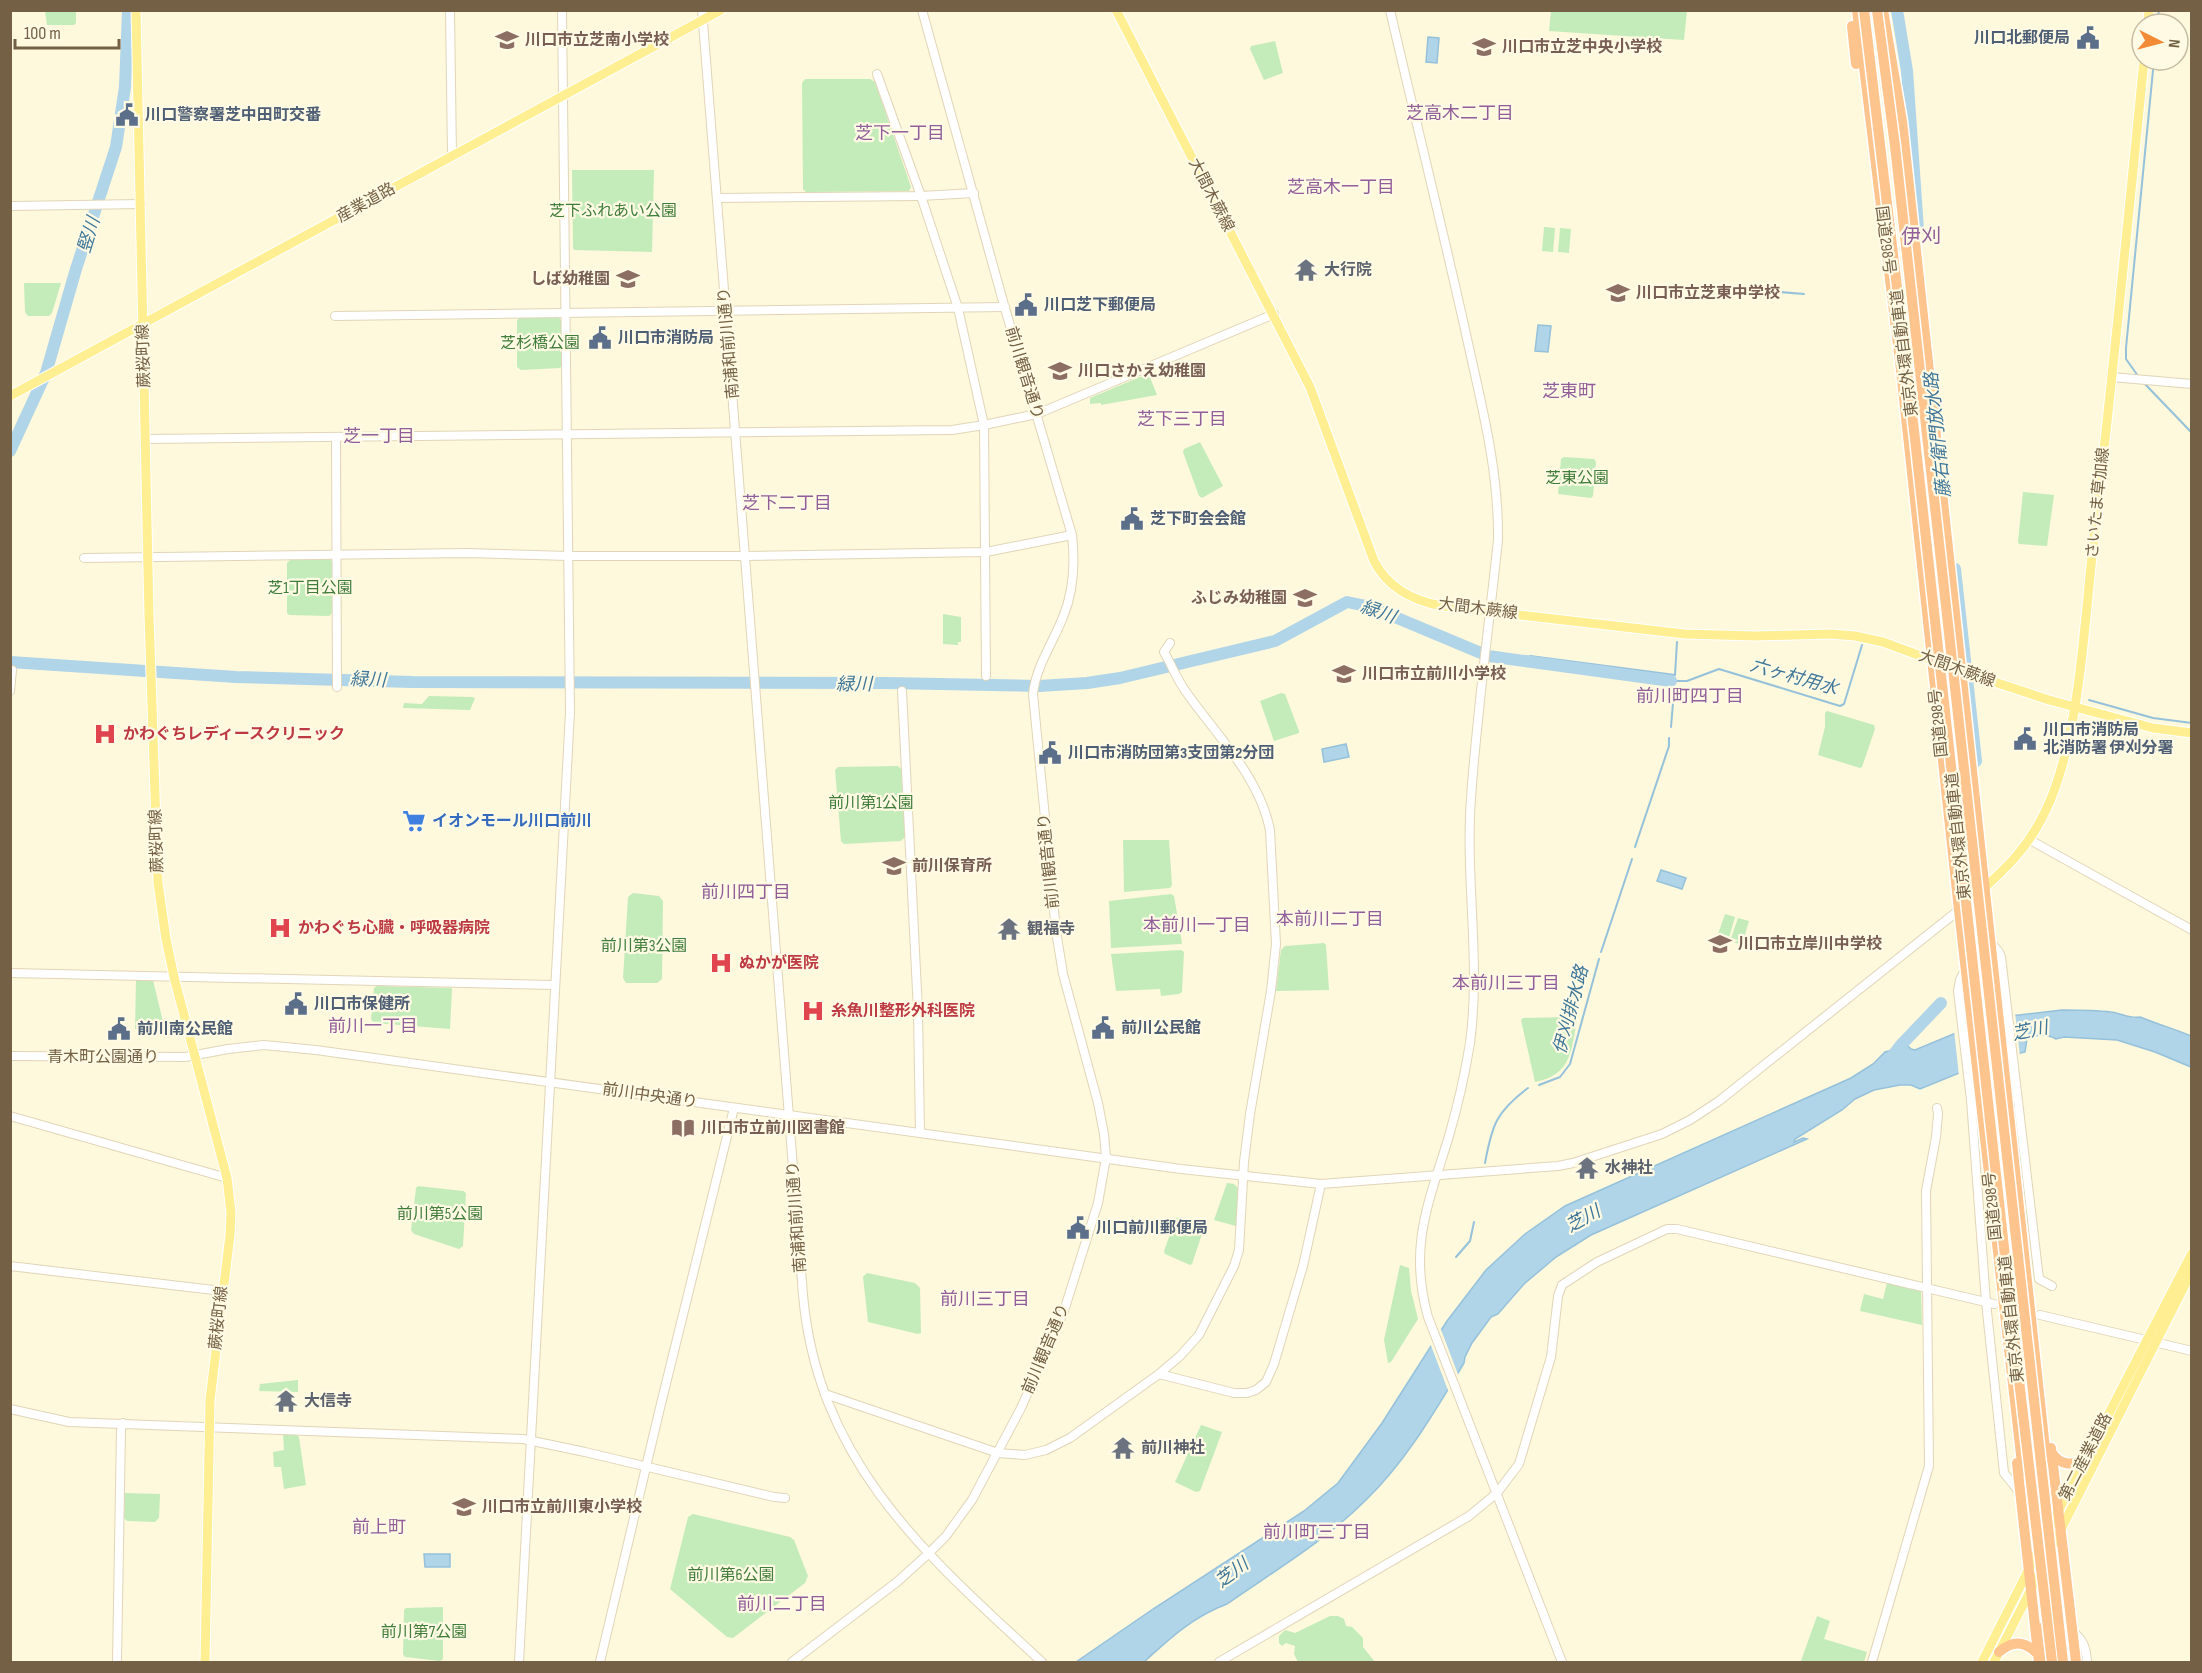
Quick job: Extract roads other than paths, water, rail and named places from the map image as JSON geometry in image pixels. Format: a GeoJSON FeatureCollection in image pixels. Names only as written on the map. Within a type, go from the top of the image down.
{"type":"FeatureCollection","features":[{"type":"Feature","properties":{"kind":"highway"},"geometry":{"type":"LineString","coordinates":[[1850,10],[1866,133],[1885,237]]}},
{"type":"Feature","properties":{"kind":"highway","name":"国道298号"},"geometry":{"type":"LineString","coordinates":[[1857,10],[1933,661],[1966,968],[1966,1013],[2023,1472]]}},
{"type":"Feature","properties":{"kind":"highway","name":"東京外環自動車道"},"geometry":{"type":"LineString","coordinates":[[1864,10],[1914,427],[2052,1662]]}},
{"type":"Feature","properties":{"kind":"highway","name":"東京外環自動車道"},"geometry":{"type":"LineString","coordinates":[[1877,10],[1895,146],[2063,1662]]}},
{"type":"Feature","properties":{"kind":"highway","name":"国道298号"},"geometry":{"type":"LineString","coordinates":[[1885,10],[1902,121],[1984,889],[2011,1089],[2019,1204],[2033,1289],[2049,1455],[2076,1662]]}},
{"type":"Feature","properties":{"kind":"highway"},"geometry":{"type":"LineString","coordinates":[[2001,1281],[2009,1394],[2038,1658]]}},
{"type":"Feature","properties":{"kind":"highway"},"geometry":{"type":"LineString","coordinates":[[2049,1455],[2067,1464],[2078,1463],[2085,1458]]}},
{"type":"Feature","properties":{"kind":"highway"},"geometry":{"type":"LineString","coordinates":[[2063,1606],[2070,1662]]}},
{"type":"Feature","properties":{"kind":"highway"},"geometry":{"type":"LineString","coordinates":[[2042,1628],[2046,1662]]}},
{"type":"Feature","properties":{"kind":"highway"},"geometry":{"type":"LineString","coordinates":[[1999,1652],[2018,1642],[2030,1647],[2038,1658]]}},
{"type":"Feature","properties":{"kind":"main road","name":"蕨桜町線"},"geometry":{"type":"LineString","coordinates":[[136,10],[158,883],[165,939],[227,1178],[231,1213],[209,1426],[205,1662]]}},
{"type":"Feature","properties":{"kind":"main road","name":"産業道路"},"geometry":{"type":"LineString","coordinates":[[10,396],[564,96],[702,15],[721,10]]}},
{"type":"Feature","properties":{"kind":"main road","name":"大間木蕨線"},"geometry":{"type":"LineString","coordinates":[[1116,10],[1310,387],[1371,553],[1381,573],[1403,593],[1417,600],[1442,606],[1682,633],[1746,636],[1831,634],[1855,636],[1883,642],[1961,671],[2074,707],[2153,728],[2192,733]]}},
{"type":"Feature","properties":{"kind":"main road","name":"さいたま草加線"},"geometry":{"type":"LineString","coordinates":[[1959,910],[2013,861],[2030,840],[2057,782],[2067,744],[2074,707],[2143,72]]}},
{"type":"Feature","properties":{"kind":"main road","name":"第二産業道路"},"geometry":{"type":"LineString","coordinates":[[1994,1662],[2030,1592],[2192,1253]]}},
{"type":"Feature","properties":{"kind":"main road","name":"第二産業道路"},"geometry":{"type":"LineString","coordinates":[[1982,1662],[2085,1458],[2192,1272]]}},
{"type":"Feature","properties":{"kind":"street"},"geometry":{"type":"LineString","coordinates":[[450,10],[452,156]]}},
{"type":"Feature","properties":{"kind":"street"},"geometry":{"type":"LineString","coordinates":[[519,1662],[571,675],[562,10]]}},
{"type":"Feature","properties":{"kind":"street","name":"前川観音通り"},"geometry":{"type":"LineString","coordinates":[[792,1662],[897,1582],[946,1536],[961,1516],[998,1453],[1064,1311],[1098,1203],[1106,1158],[1098,1103],[1063,974],[1056,931],[1033,690],[1034,680],[1070,598],[1074,562],[1071,535],[922,10]]}},
{"type":"Feature","properties":{"kind":"street"},"geometry":{"type":"LineString","coordinates":[[1390,10],[1492,448],[1499,508],[1498,540],[1471,798],[1473,1012],[1461,1090],[1423,1221],[1419,1264],[1421,1291],[1430,1323],[1562,1662]]}},
{"type":"Feature","properties":{"kind":"street","name":"南浦和前川通り"},"geometry":{"type":"LineString","coordinates":[[702,15],[803,1300],[812,1353],[825,1394],[847,1444],[871,1485],[898,1521],[928,1554],[1042,1662]]}},
{"type":"Feature","properties":{"kind":"street"},"geometry":{"type":"LineString","coordinates":[[877,74],[958,308],[984,425],[986,676]]}},
{"type":"Feature","properties":{"kind":"street"},"geometry":{"type":"LineString","coordinates":[[717,198],[921,196],[974,193]]}},
{"type":"Feature","properties":{"kind":"street"},"geometry":{"type":"LineString","coordinates":[[10,206],[141,204]]}},
{"type":"Feature","properties":{"kind":"street"},"geometry":{"type":"LineString","coordinates":[[335,316],[1005,308]]}},
{"type":"Feature","properties":{"kind":"street"},"geometry":{"type":"LineString","coordinates":[[146,439],[933,430],[984,425],[1037,414],[1274,314]]}},
{"type":"Feature","properties":{"kind":"street"},"geometry":{"type":"LineString","coordinates":[[2111,376],[2192,384]]}},
{"type":"Feature","properties":{"kind":"street"},"geometry":{"type":"LineString","coordinates":[[336,437],[337,687]]}},
{"type":"Feature","properties":{"kind":"street"},"geometry":{"type":"LineString","coordinates":[[84,558],[468,554],[745,556],[986,552],[1071,535]]}},
{"type":"Feature","properties":{"kind":"street"},"geometry":{"type":"LineString","coordinates":[[825,1394],[998,1453],[1025,1455],[1046,1450],[1070,1438],[1159,1374],[1180,1356],[1199,1335],[1234,1266],[1239,1250],[1243,1177],[1250,1114],[1271,991],[1276,945],[1270,830],[1258,791],[1182,687],[1164,652],[1170,643]]}},
{"type":"Feature","properties":{"kind":"street"},"geometry":{"type":"LineString","coordinates":[[10,691],[12,670]]}},
{"type":"Feature","properties":{"kind":"street"},"geometry":{"type":"LineString","coordinates":[[902,691],[918,1011],[920,1133]]}},
{"type":"Feature","properties":{"kind":"street"},"geometry":{"type":"LineString","coordinates":[[2030,840],[2192,930]]}},
{"type":"Feature","properties":{"kind":"street","name":"前川中央通り"},"geometry":{"type":"LineString","coordinates":[[195,1056],[264,1045],[345,1054],[1243,1177],[1321,1184],[1567,1165],[1643,1141],[1675,1128],[1707,1109],[1759,1071],[1959,910]]}},
{"type":"Feature","properties":{"kind":"street"},"geometry":{"type":"LineString","coordinates":[[10,973],[555,985]]}},
{"type":"Feature","properties":{"kind":"street","name":"青木町公園通り"},"geometry":{"type":"LineString","coordinates":[[10,1056],[195,1056]]}},
{"type":"Feature","properties":{"kind":"street"},"geometry":{"type":"LineString","coordinates":[[2011,1089],[2039,1279],[2052,1286]]}},
{"type":"Feature","properties":{"kind":"street"},"geometry":{"type":"LineString","coordinates":[[1976,1099],[2004,1473],[2020,1493]]}},
{"type":"Feature","properties":{"kind":"street"},"geometry":{"type":"LineString","coordinates":[[600,1662],[734,1108]]}},
{"type":"Feature","properties":{"kind":"street"},"geometry":{"type":"LineString","coordinates":[[1872,1662],[1929,1466],[1926,1191],[1935,1137],[1937,1108]]}},
{"type":"Feature","properties":{"kind":"street"},"geometry":{"type":"LineString","coordinates":[[10,1116],[227,1178]]}},
{"type":"Feature","properties":{"kind":"street"},"geometry":{"type":"LineString","coordinates":[[1159,1374],[1234,1393],[1256,1390],[1266,1382],[1274,1364],[1303,1266],[1321,1184]]}},
{"type":"Feature","properties":{"kind":"street"},"geometry":{"type":"LineString","coordinates":[[1219,1662],[1468,1516],[1497,1494],[1515,1473],[1529,1433],[1552,1352],[1559,1289],[1597,1262],[1666,1229],[1677,1229],[1990,1303]]}},
{"type":"Feature","properties":{"kind":"street"},"geometry":{"type":"LineString","coordinates":[[10,1266],[222,1292]]}},
{"type":"Feature","properties":{"kind":"street"},"geometry":{"type":"LineString","coordinates":[[2040,1315],[2192,1351]]}},
{"type":"Feature","properties":{"kind":"street"},"geometry":{"type":"LineString","coordinates":[[10,1409],[59,1421],[530,1440],[785,1498]]}},
{"type":"Feature","properties":{"kind":"street"},"geometry":{"type":"LineString","coordinates":[[117,1662],[121,1430],[123,1423]]}},
{"type":"Feature","properties":{"kind":"street"},"geometry":{"type":"LineString","coordinates":[[2071,1630],[2081,1638],[2087,1662]]}},
{"type":"Feature","properties":{"kind":"water"},"geometry":{"type":"Polygon","coordinates":[[[1428,37],[1439,38],[1437,63],[1426,62],[1428,37]]]}},
{"type":"Feature","properties":{"kind":"water"},"geometry":{"type":"Polygon","coordinates":[[[1538,325],[1551,326],[1548,352],[1535,351],[1538,325]]]}},
{"type":"Feature","properties":{"kind":"water"},"geometry":{"type":"Polygon","coordinates":[[[1346,744],[1349,757],[1324,762],[1322,749],[1346,744]]]}},
{"type":"Feature","properties":{"kind":"water"},"geometry":{"type":"Polygon","coordinates":[[[1661,870],[1686,878],[1682,889],[1657,881],[1661,870]]]}},
{"type":"Feature","properties":{"kind":"water","name":"芝川"},"geometry":{"type":"Polygon","coordinates":[[[2062,1010],[2105,1011],[2140,1017],[2191,1036],[2191,1067],[2117,1040],[2064,1037],[2056,1039],[2046,1035],[2034,1036],[2027,1039],[2025,1052],[1991,1060],[1920,1089],[1911,1085],[1900,1085],[1874,1090],[1855,1099],[1842,1110],[1795,1139],[1794,1142],[1803,1138],[1807,1139],[1591,1235],[1556,1257],[1524,1284],[1498,1314],[1491,1317],[1472,1343],[1464,1363],[1407,1452],[1381,1485],[1334,1529],[1227,1604],[1193,1622],[1144,1662],[1076,1662],[1304,1511],[1338,1483],[1382,1423],[1447,1321],[1486,1270],[1525,1234],[1565,1206],[1851,1078],[1873,1064],[1885,1052],[1908,1046],[1915,1050],[2001,1017],[2062,1010]]]}},
{"type":"Feature","properties":{"kind":"water"},"geometry":{"type":"Polygon","coordinates":[[[424,1554],[450,1554],[450,1567],[425,1567],[424,1554]]]}},
{"type":"Feature","properties":{"kind":"waterway","name":"竪川"},"geometry":{"type":"LineString","coordinates":[[10,451],[46,373],[76,269],[116,147],[125,87],[128,10]]}},
{"type":"Feature","properties":{"kind":"waterway","name":"藤右衛門放水路"},"geometry":{"type":"LineString","coordinates":[[1897,10],[1907,71],[1918,230]]}},
{"type":"Feature","properties":{"kind":"waterway"},"geometry":{"type":"LineString","coordinates":[[2138,376],[2126,359],[2126,348],[2153,72]]}},
{"type":"Feature","properties":{"kind":"waterway"},"geometry":{"type":"LineString","coordinates":[[1706,286],[1804,294]]}},
{"type":"Feature","properties":{"kind":"waterway"},"geometry":{"type":"LineString","coordinates":[[2144,383],[2192,433]]}},
{"type":"Feature","properties":{"kind":"waterway","name":"藤右衛門放水路"},"geometry":{"type":"LineString","coordinates":[[1955,569],[1976,761]]}},
{"type":"Feature","properties":{"kind":"waterway","name":"緑川"},"geometry":{"type":"LineString","coordinates":[[10,662],[236,677],[412,682],[887,683],[1039,686],[1120,678],[1275,641],[1347,602],[1371,607],[1488,656],[1671,681]]}},
{"type":"Feature","properties":{"kind":"waterway"},"geometry":{"type":"LineString","coordinates":[[1530,656],[1675,675],[1677,642]]}},
{"type":"Feature","properties":{"kind":"waterway","name":"六ヶ村用水"},"geometry":{"type":"LineString","coordinates":[[1677,681],[1687,681],[1719,669],[1840,706],[1844,704],[1862,645]]}},
{"type":"Feature","properties":{"kind":"waterway","name":"伊刈排水路"},"geometry":{"type":"LineString","coordinates":[[1671,727],[1674,691]]}},
{"type":"Feature","properties":{"kind":"waterway","name":"六ヶ村用水"},"geometry":{"type":"LineString","coordinates":[[2089,700],[2153,718],[2192,723]]}},
{"type":"Feature","properties":{"kind":"waterway","name":"伊刈排水路"},"geometry":{"type":"LineString","coordinates":[[1635,847],[1669,746],[1669,738]]}},
{"type":"Feature","properties":{"kind":"waterway","name":"伊刈排水路"},"geometry":{"type":"LineString","coordinates":[[1601,952],[1632,859]]}},
{"type":"Feature","properties":{"kind":"waterway","name":"伊刈排水路"},"geometry":{"type":"LineString","coordinates":[[1539,1085],[1560,1077],[1570,1064],[1599,959]]}},
{"type":"Feature","properties":{"kind":"waterway","name":"藤右衛門放水路"},"geometry":{"type":"LineString","coordinates":[[1888,1062],[1941,1003]]}},
{"type":"Feature","properties":{"kind":"waterway","name":"伊刈排水路"},"geometry":{"type":"LineString","coordinates":[[1485,1163],[1497,1120],[1509,1104],[1528,1088]]}},
{"type":"Feature","properties":{"kind":"waterway","name":"伊刈排水路"},"geometry":{"type":"LineString","coordinates":[[1456,1257],[1470,1241],[1474,1222]]}},
{"type":"Feature","properties":{"kind":"tunnel"},"geometry":{"type":"LineString","coordinates":[[2046,1458],[2063,1606]]}},
{"type":"Feature","properties":{"kind":"tunnel"},"geometry":{"type":"LineString","coordinates":[[2023,1472],[2042,1628]]}},
{"type":"Feature","properties":{"kind":"place","name":"川口北郵便局"},"geometry":{"type":"Point","coordinates":[2088,38]}},
{"type":"Feature","properties":{"kind":"place","name":"川口市立芝南小学校"},"geometry":{"type":"Point","coordinates":[507,40]}},
{"type":"Feature","properties":{"kind":"place","name":"川口市立芝中央小学校"},"geometry":{"type":"Point","coordinates":[1484,47]}},
{"type":"Feature","properties":{"kind":"place","name":"川口警察署芝中田町交番"},"geometry":{"type":"Point","coordinates":[127,115]}},
{"type":"Feature","properties":{"kind":"place","name":"大行院"},"geometry":{"type":"Point","coordinates":[1306,270]}},
{"type":"Feature","properties":{"kind":"place","name":"しば幼稚園"},"geometry":{"type":"Point","coordinates":[628,279]}},
{"type":"Feature","properties":{"kind":"place","name":"川口市立芝東中学校"},"geometry":{"type":"Point","coordinates":[1618,293]}},
{"type":"Feature","properties":{"kind":"place","name":"川口芝下郵便局"},"geometry":{"type":"Point","coordinates":[1026,305]}},
{"type":"Feature","properties":{"kind":"place","name":"川口市消防局"},"geometry":{"type":"Point","coordinates":[600,338]}},
{"type":"Feature","properties":{"kind":"place","name":"川口さかえ幼稚園"},"geometry":{"type":"Point","coordinates":[1060,371]}},
{"type":"Feature","properties":{"kind":"place","name":"芝下町会会館"},"geometry":{"type":"Point","coordinates":[1132,519]}},
{"type":"Feature","properties":{"kind":"place","name":"ふじみ幼稚園"},"geometry":{"type":"Point","coordinates":[1305,598]}},
{"type":"Feature","properties":{"kind":"place","name":"川口市立前川小学校"},"geometry":{"type":"Point","coordinates":[1344,674]}},
{"type":"Feature","properties":{"kind":"place","name":"かわぐちレディースクリニック"},"geometry":{"type":"Point","coordinates":[105,734]}},
{"type":"Feature","properties":{"kind":"place","name":"川口市消防局 北消防署 伊刈分署"},"geometry":{"type":"Point","coordinates":[2025,739]}},
{"type":"Feature","properties":{"kind":"place","name":"川口市消防団第3支団第2分団"},"geometry":{"type":"Point","coordinates":[1050,753]}},
{"type":"Feature","properties":{"kind":"place","name":"イオンモール川口前川"},"geometry":{"type":"Point","coordinates":[414,821]}},
{"type":"Feature","properties":{"kind":"place","name":"前川保育所"},"geometry":{"type":"Point","coordinates":[894,866]}},
{"type":"Feature","properties":{"kind":"place","name":"かわぐち心臓・呼吸器病院"},"geometry":{"type":"Point","coordinates":[280,928]}},
{"type":"Feature","properties":{"kind":"place","name":"観福寺"},"geometry":{"type":"Point","coordinates":[1009,929]}},
{"type":"Feature","properties":{"kind":"place","name":"川口市立岸川中学校"},"geometry":{"type":"Point","coordinates":[1720,944]}},
{"type":"Feature","properties":{"kind":"place","name":"ぬかが医院"},"geometry":{"type":"Point","coordinates":[721,963]}},
{"type":"Feature","properties":{"kind":"place","name":"川口市保健所"},"geometry":{"type":"Point","coordinates":[296,1004]}},
{"type":"Feature","properties":{"kind":"place","name":"糸魚川整形外科医院"},"geometry":{"type":"Point","coordinates":[813,1011]}},
{"type":"Feature","properties":{"kind":"place","name":"前川公民館"},"geometry":{"type":"Point","coordinates":[1103,1028]}},
{"type":"Feature","properties":{"kind":"place","name":"前川南公民館"},"geometry":{"type":"Point","coordinates":[119,1029]}},
{"type":"Feature","properties":{"kind":"place","name":"川口市立前川図書館"},"geometry":{"type":"Point","coordinates":[683,1128]}},
{"type":"Feature","properties":{"kind":"place","name":"水神社"},"geometry":{"type":"Point","coordinates":[1587,1168]}},
{"type":"Feature","properties":{"kind":"place","name":"川口前川郵便局"},"geometry":{"type":"Point","coordinates":[1078,1228]}},
{"type":"Feature","properties":{"kind":"place","name":"大信寺"},"geometry":{"type":"Point","coordinates":[286,1401]}},
{"type":"Feature","properties":{"kind":"place","name":"前川神社"},"geometry":{"type":"Point","coordinates":[1123,1448]}},
{"type":"Feature","properties":{"kind":"place","name":"川口市立前川東小学校"},"geometry":{"type":"Point","coordinates":[464,1507]}},
{"type":"Feature","properties":{"kind":"district","name":"芝高木二丁目"},"geometry":{"type":"Point","coordinates":[1460,113]}},
{"type":"Feature","properties":{"kind":"district","name":"芝下一丁目"},"geometry":{"type":"Point","coordinates":[900,133]}},
{"type":"Feature","properties":{"kind":"district","name":"芝高木一丁目"},"geometry":{"type":"Point","coordinates":[1341,187]}},
{"type":"Feature","properties":{"kind":"district","name":"伊刈"},"geometry":{"type":"Point","coordinates":[1921,237]}},
{"type":"Feature","properties":{"kind":"district","name":"芝東町"},"geometry":{"type":"Point","coordinates":[1569,391]}},
{"type":"Feature","properties":{"kind":"district","name":"芝下三丁目"},"geometry":{"type":"Point","coordinates":[1182,419]}},
{"type":"Feature","properties":{"kind":"district","name":"芝一丁目"},"geometry":{"type":"Point","coordinates":[379,436]}},
{"type":"Feature","properties":{"kind":"district","name":"芝下二丁目"},"geometry":{"type":"Point","coordinates":[787,503]}},
{"type":"Feature","properties":{"kind":"district","name":"前川町四丁目"},"geometry":{"type":"Point","coordinates":[1690,696]}},
{"type":"Feature","properties":{"kind":"district","name":"前川四丁目"},"geometry":{"type":"Point","coordinates":[746,892]}},
{"type":"Feature","properties":{"kind":"district","name":"本前川二丁目"},"geometry":{"type":"Point","coordinates":[1330,919]}},
{"type":"Feature","properties":{"kind":"district","name":"本前川一丁目"},"geometry":{"type":"Point","coordinates":[1197,925]}},
{"type":"Feature","properties":{"kind":"district","name":"本前川三丁目"},"geometry":{"type":"Point","coordinates":[1506,983]}},
{"type":"Feature","properties":{"kind":"district","name":"前川一丁目"},"geometry":{"type":"Point","coordinates":[373,1026]}},
{"type":"Feature","properties":{"kind":"district","name":"前川三丁目"},"geometry":{"type":"Point","coordinates":[985,1299]}},
{"type":"Feature","properties":{"kind":"district","name":"前上町"},"geometry":{"type":"Point","coordinates":[379,1527]}},
{"type":"Feature","properties":{"kind":"district","name":"前川町三丁目"},"geometry":{"type":"Point","coordinates":[1317,1532]}},
{"type":"Feature","properties":{"kind":"district","name":"前川二丁目"},"geometry":{"type":"Point","coordinates":[782,1604]}},
{"type":"Feature","properties":{"kind":"park label","name":"芝下ふれあい公園"},"geometry":{"type":"Point","coordinates":[613,211]}},
{"type":"Feature","properties":{"kind":"park label","name":"芝杉橋公園"},"geometry":{"type":"Point","coordinates":[540,343]}},
{"type":"Feature","properties":{"kind":"park label","name":"芝東公園"},"geometry":{"type":"Point","coordinates":[1577,478]}},
{"type":"Feature","properties":{"kind":"park label","name":"芝1丁目公園"},"geometry":{"type":"Point","coordinates":[310,588]}},
{"type":"Feature","properties":{"kind":"park label","name":"前川第1公園"},"geometry":{"type":"Point","coordinates":[871,803]}},
{"type":"Feature","properties":{"kind":"park label","name":"前川第3公園"},"geometry":{"type":"Point","coordinates":[644,946]}},
{"type":"Feature","properties":{"kind":"park label","name":"前川第5公園"},"geometry":{"type":"Point","coordinates":[440,1214]}},
{"type":"Feature","properties":{"kind":"park label","name":"前川第6公園"},"geometry":{"type":"Point","coordinates":[731,1575]}},
{"type":"Feature","properties":{"kind":"park label","name":"前川第7公園"},"geometry":{"type":"Point","coordinates":[424,1632]}}]}
